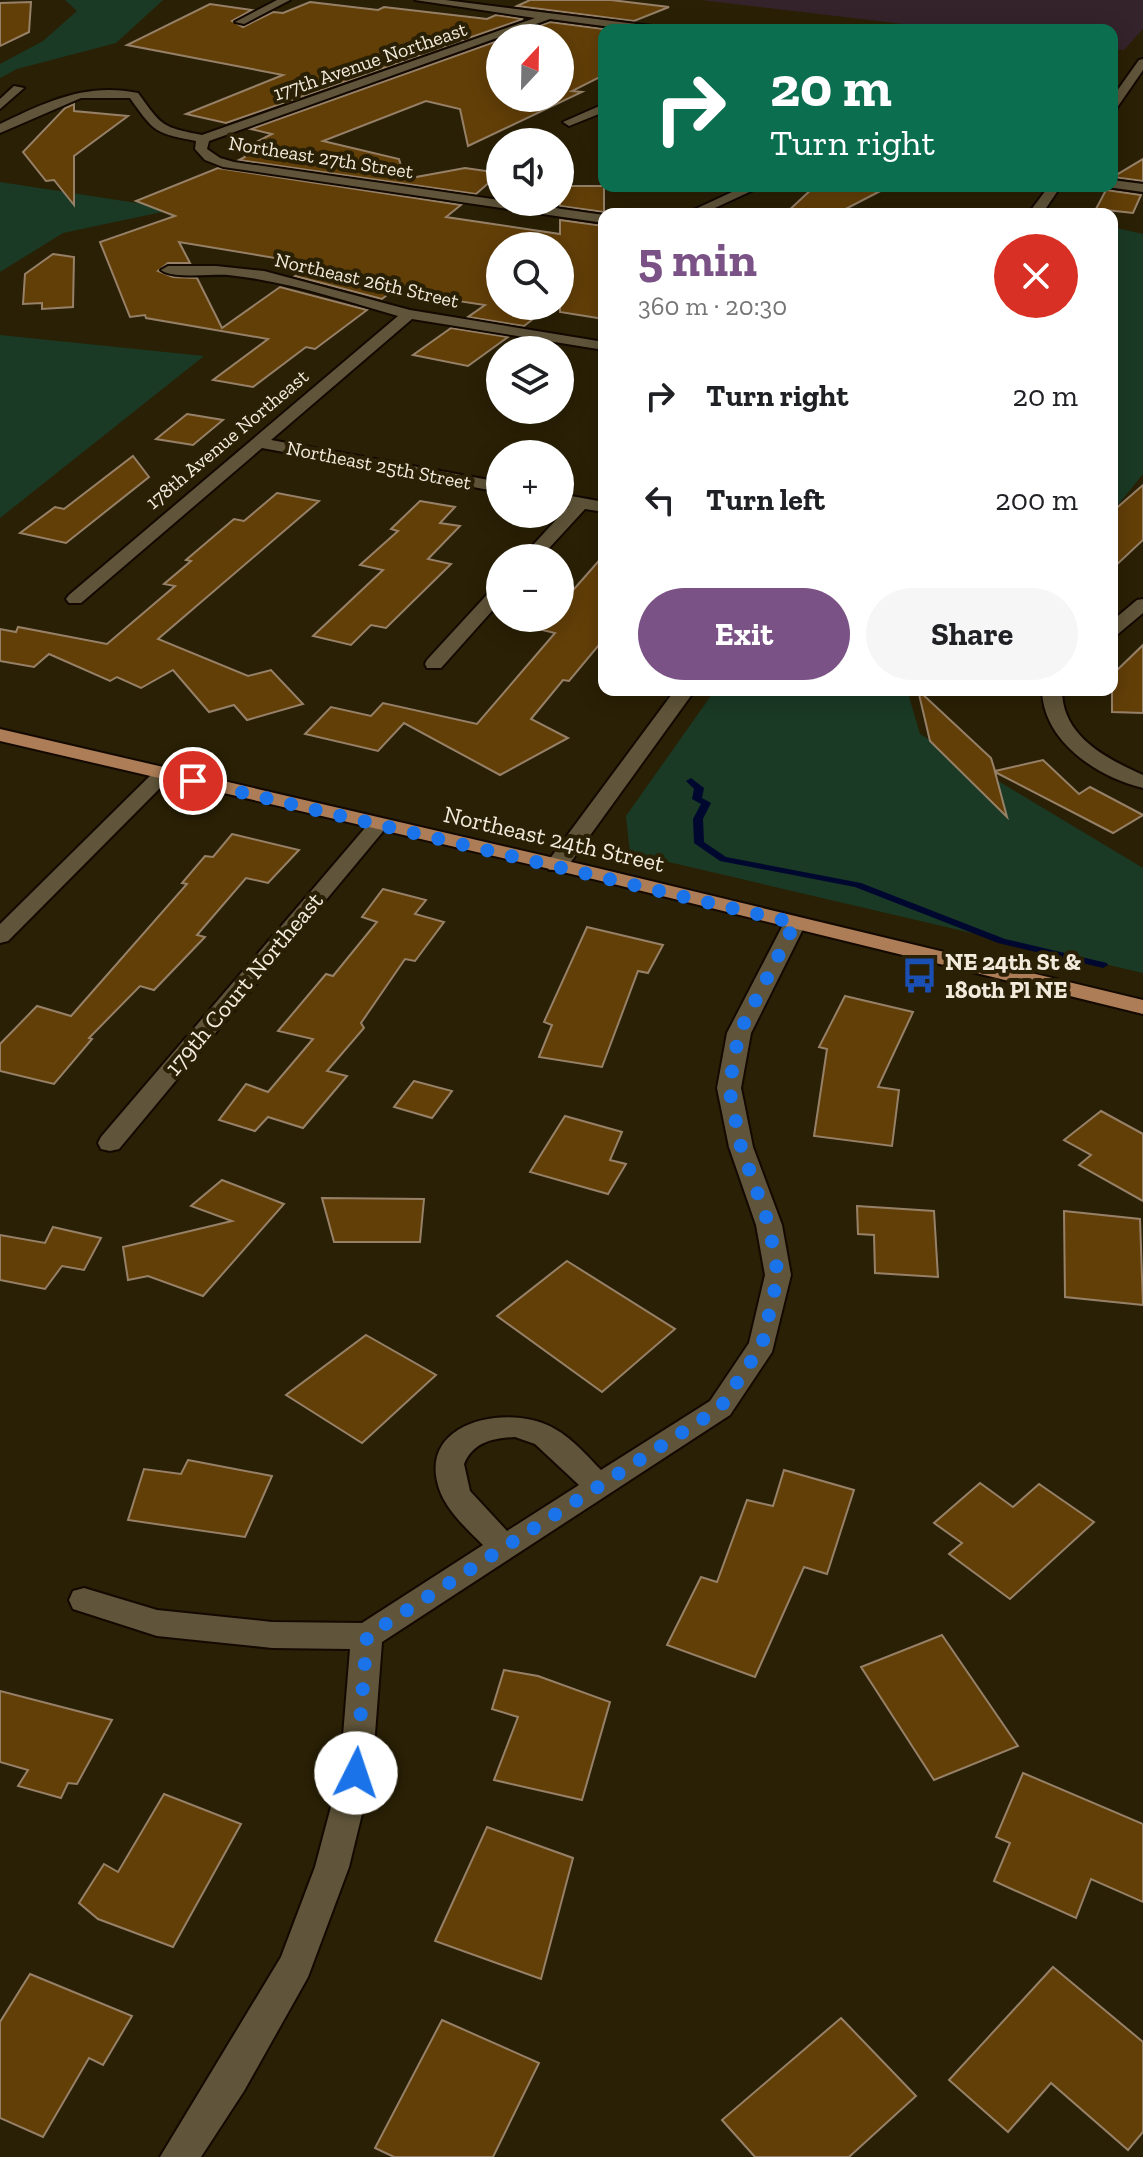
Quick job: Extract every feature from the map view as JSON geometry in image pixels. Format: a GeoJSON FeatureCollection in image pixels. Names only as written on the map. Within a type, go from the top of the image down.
{"type":"FeatureCollection","features":[{"type":"Feature","properties":{"kind":"main road","name":"Northeast 24th Street"},"geometry":{"type":"LineString","coordinates":[[0,735],[557,865],[1143,1007]]}},
{"type":"Feature","properties":{"kind":"street"},"geometry":{"type":"LineString","coordinates":[[240,22],[285,0]]}},
{"type":"Feature","properties":{"kind":"street"},"geometry":{"type":"LineString","coordinates":[[420,0],[613,24]]}},
{"type":"Feature","properties":{"kind":"street","name":"177th Avenue Northeast"},"geometry":{"type":"LineString","coordinates":[[203,139],[550,16]]}},
{"type":"Feature","properties":{"kind":"street"},"geometry":{"type":"LineString","coordinates":[[1118,87],[1143,62]]}},
{"type":"Feature","properties":{"kind":"street"},"geometry":{"type":"LineString","coordinates":[[0,105],[18,88]]}},
{"type":"Feature","properties":{"kind":"street","name":"Northeast 27th Street"},"geometry":{"type":"LineString","coordinates":[[0,129],[66,97],[98,91],[134,95],[156,126],[164,131],[203,139],[201,149],[205,155],[246,168],[598,218]]}},
{"type":"Feature","properties":{"kind":"street"},"geometry":{"type":"LineString","coordinates":[[569,122],[598,110]]}},
{"type":"Feature","properties":{"kind":"street"},"geometry":{"type":"LineString","coordinates":[[1118,185],[1143,188]]}},
{"type":"Feature","properties":{"kind":"street"},"geometry":{"type":"LineString","coordinates":[[709,208],[743,192]]}},
{"type":"Feature","properties":{"kind":"street","name":"Northeast 26th Street"},"geometry":{"type":"LineString","coordinates":[[168,270],[216,270],[264,275],[409,314],[598,345]]}},
{"type":"Feature","properties":{"kind":"street","name":"178th Avenue Northeast"},"geometry":{"type":"LineString","coordinates":[[75,599],[409,314]]}},
{"type":"Feature","properties":{"kind":"street","name":"Northeast 25th Street"},"geometry":{"type":"LineString","coordinates":[[258,442],[486,484]]}},
{"type":"Feature","properties":{"kind":"street"},"geometry":{"type":"LineString","coordinates":[[574,502],[598,506]]}},
{"type":"Feature","properties":{"kind":"street"},"geometry":{"type":"LineString","coordinates":[[543,544],[581,503]]}},
{"type":"Feature","properties":{"kind":"street"},"geometry":{"type":"LineString","coordinates":[[1118,625],[1143,604]]}},
{"type":"Feature","properties":{"kind":"street"},"geometry":{"type":"LineString","coordinates":[[434,664],[486,606]]}},
{"type":"Feature","properties":{"kind":"street"},"geometry":{"type":"LineString","coordinates":[[557,865],[681,696]]}},
{"type":"Feature","properties":{"kind":"street"},"geometry":{"type":"LineString","coordinates":[[1051,696],[1056,720],[1094,757],[1143,782]]}},
{"type":"Feature","properties":{"kind":"street"},"geometry":{"type":"LineString","coordinates":[[0,936],[163,774]]}},
{"type":"Feature","properties":{"kind":"street","name":"179th Court Northeast"},"geometry":{"type":"LineString","coordinates":[[110,1143],[378,825]]}},
{"type":"Feature","properties":{"kind":"street"},"geometry":{"type":"LineString","coordinates":[[84,1600],[157,1623],[272,1635],[367,1636],[720,1408],[762,1345],[778,1275],[769,1225],[741,1147],[729,1088],[739,1033],[795,923]]}},
{"type":"Feature","properties":{"kind":"street"},"geometry":{"type":"LineString","coordinates":[[505,1548],[451,1483],[449,1470],[452,1457],[472,1436],[489,1428],[528,1428],[545,1436],[600,1487]]}},
{"type":"Feature","properties":{"kind":"street"},"geometry":{"type":"LineString","coordinates":[[179,2157],[231,2078],[296,1965],[332,1867],[356,1773],[367,1636]]}},
{"type":"Feature","properties":{"kind":"shaded area"},"geometry":{"type":"Polygon","coordinates":[[[700,0],[1143,0],[1143,29],[1124,50],[1118,50],[1118,24],[903,24],[700,0]]]}},
{"type":"Feature","properties":{"kind":"green space"},"geometry":{"type":"Polygon","coordinates":[[[65,0],[163,0],[116,43],[17,69],[0,78],[0,64],[43,41],[77,11],[65,0]]]}},
{"type":"Feature","properties":{"kind":"green space"},"geometry":{"type":"Polygon","coordinates":[[[0,182],[176,209],[63,233],[0,272],[0,182]]]}},
{"type":"Feature","properties":{"kind":"green space"},"geometry":{"type":"Polygon","coordinates":[[[1118,228],[1143,234],[1143,474],[1118,505],[1118,228]]]}},
{"type":"Feature","properties":{"kind":"green space"},"geometry":{"type":"Polygon","coordinates":[[[0,335],[204,356],[0,518],[0,335]]]}},
{"type":"Feature","properties":{"kind":"green space"},"geometry":{"type":"Polygon","coordinates":[[[711,696],[909,696],[920,734],[1143,868],[1143,973],[630,853],[626,816],[711,696]]]}},
{"type":"Feature","properties":{"kind":"building"},"geometry":{"type":"Polygon","coordinates":[[[530,0],[611,0],[669,7],[634,21],[517,6],[530,0]]]}},
{"type":"Feature","properties":{"kind":"building"},"geometry":{"type":"Polygon","coordinates":[[[31,2],[29,32],[0,46],[0,3],[31,2]]]}},
{"type":"Feature","properties":{"kind":"building"},"geometry":{"type":"Polygon","coordinates":[[[310,2],[487,19],[496,15],[523,19],[509,24],[486,24],[486,32],[226,123],[186,114],[283,75],[127,45],[210,4],[252,10],[232,21],[243,27],[273,12],[283,13],[310,2]]]}},
{"type":"Feature","properties":{"kind":"building"},"geometry":{"type":"Polygon","coordinates":[[[574,25],[598,28],[598,78],[574,90],[574,25]]]}},
{"type":"Feature","properties":{"kind":"building"},"geometry":{"type":"Polygon","coordinates":[[[486,45],[486,112],[540,112],[506,128],[486,128],[486,137],[468,146],[460,109],[426,101],[323,141],[399,159],[405,179],[465,168],[486,171],[486,185],[476,194],[239,160],[245,157],[242,149],[272,134],[251,129],[486,45]]]}},
{"type":"Feature","properties":{"kind":"building"},"geometry":{"type":"Polygon","coordinates":[[[74,104],[74,111],[128,116],[74,156],[74,205],[54,180],[46,181],[23,152],[65,108],[74,104]]]}},
{"type":"Feature","properties":{"kind":"building"},"geometry":{"type":"Polygon","coordinates":[[[1143,159],[1143,181],[1118,178],[1118,174],[1143,159]]]}},
{"type":"Feature","properties":{"kind":"building"},"geometry":{"type":"Polygon","coordinates":[[[218,168],[461,205],[446,217],[547,232],[486,232],[486,320],[468,317],[485,305],[392,291],[382,299],[295,276],[311,264],[179,242],[190,263],[168,263],[158,271],[173,277],[197,278],[222,328],[280,287],[367,310],[315,349],[306,347],[253,387],[213,380],[268,339],[146,318],[145,315],[130,317],[100,242],[175,216],[136,201],[218,168]]]}},
{"type":"Feature","properties":{"kind":"building"},"geometry":{"type":"Polygon","coordinates":[[[574,186],[598,186],[598,192],[604,192],[604,208],[598,208],[598,211],[574,208],[574,186]]]}},
{"type":"Feature","properties":{"kind":"building"},"geometry":{"type":"Polygon","coordinates":[[[809,192],[878,192],[848,208],[791,208],[809,192]]]}},
{"type":"Feature","properties":{"kind":"building"},"geometry":{"type":"Polygon","coordinates":[[[1105,192],[1141,195],[1133,213],[1118,211],[1118,208],[1097,208],[1105,192]]]}},
{"type":"Feature","properties":{"kind":"building"},"geometry":{"type":"Polygon","coordinates":[[[560,220],[598,225],[598,318],[574,314],[574,232],[560,232],[560,220]]]}},
{"type":"Feature","properties":{"kind":"building"},"geometry":{"type":"Polygon","coordinates":[[[53,254],[74,257],[73,307],[42,309],[42,303],[23,304],[25,274],[53,254]]]}},
{"type":"Feature","properties":{"kind":"building"},"geometry":{"type":"Polygon","coordinates":[[[487,320],[532,320],[524,326],[487,320]]]}},
{"type":"Feature","properties":{"kind":"building"},"geometry":{"type":"Polygon","coordinates":[[[451,328],[502,336],[486,336],[486,353],[468,366],[413,355],[451,328]]]}},
{"type":"Feature","properties":{"kind":"building"},"geometry":{"type":"Polygon","coordinates":[[[187,414],[223,420],[193,445],[156,439],[187,414]]]}},
{"type":"Feature","properties":{"kind":"building"},"geometry":{"type":"Polygon","coordinates":[[[133,456],[149,477],[66,543],[20,533],[55,507],[64,509],[133,456]]]}},
{"type":"Feature","properties":{"kind":"building"},"geometry":{"type":"Polygon","coordinates":[[[1143,485],[1143,540],[1118,563],[1118,507],[1143,485]]]}},
{"type":"Feature","properties":{"kind":"building"},"geometry":{"type":"Polygon","coordinates":[[[277,493],[319,501],[158,639],[248,676],[271,670],[303,704],[247,720],[234,705],[209,712],[173,670],[141,688],[117,677],[110,681],[49,654],[34,667],[0,661],[0,629],[16,632],[18,627],[107,644],[175,586],[164,584],[191,561],[186,560],[234,519],[244,521],[277,493]]]}},
{"type":"Feature","properties":{"kind":"building"},"geometry":{"type":"Polygon","coordinates":[[[420,501],[455,507],[440,523],[460,526],[428,559],[451,564],[386,628],[371,625],[351,645],[313,636],[383,570],[360,565],[398,531],[391,529],[420,501]]]}},
{"type":"Feature","properties":{"kind":"building"},"geometry":{"type":"Polygon","coordinates":[[[598,562],[598,646],[569,681],[563,680],[531,719],[568,738],[500,775],[404,723],[378,751],[305,734],[331,707],[371,716],[383,703],[477,724],[555,633],[551,632],[574,632],[574,589],[598,562]]]}},
{"type":"Feature","properties":{"kind":"building"},"geometry":{"type":"Polygon","coordinates":[[[1143,645],[1143,713],[1112,712],[1112,696],[1118,696],[1118,669],[1143,645]]]}},
{"type":"Feature","properties":{"kind":"building"},"geometry":{"type":"Polygon","coordinates":[[[919,696],[924,696],[991,758],[995,771],[1043,760],[1079,794],[1090,787],[1143,815],[1113,833],[995,772],[1007,817],[930,741],[919,696]]]}},
{"type":"Feature","properties":{"kind":"building"},"geometry":{"type":"Polygon","coordinates":[[[232,834],[299,850],[268,883],[246,878],[197,935],[205,937],[154,990],[140,986],[89,1038],[92,1039],[54,1084],[0,1071],[0,1044],[37,1006],[71,1016],[187,884],[182,883],[205,856],[213,857],[232,834]]]}},
{"type":"Feature","properties":{"kind":"building"},"geometry":{"type":"Polygon","coordinates":[[[383,889],[426,900],[415,914],[444,922],[415,961],[405,959],[361,1023],[364,1028],[327,1071],[347,1076],[303,1128],[268,1117],[255,1131],[219,1120],[246,1084],[268,1092],[313,1039],[278,1031],[326,974],[333,976],[377,922],[362,917],[383,889]]]}},
{"type":"Feature","properties":{"kind":"building"},"geometry":{"type":"Polygon","coordinates":[[[587,927],[663,945],[648,973],[638,971],[602,1067],[539,1057],[552,1025],[544,1022],[587,927]]]}},
{"type":"Feature","properties":{"kind":"building"},"geometry":{"type":"Polygon","coordinates":[[[845,996],[913,1012],[878,1087],[899,1090],[892,1146],[814,1136],[827,1049],[819,1047],[845,996]]]}},
{"type":"Feature","properties":{"kind":"building"},"geometry":{"type":"Polygon","coordinates":[[[414,1081],[452,1091],[432,1118],[394,1107],[414,1081]]]}},
{"type":"Feature","properties":{"kind":"building"},"geometry":{"type":"Polygon","coordinates":[[[1101,1111],[1143,1134],[1143,1201],[1079,1165],[1091,1155],[1064,1140],[1101,1111]]]}},
{"type":"Feature","properties":{"kind":"building"},"geometry":{"type":"Polygon","coordinates":[[[565,1116],[622,1132],[610,1160],[626,1164],[608,1194],[530,1172],[565,1116]]]}},
{"type":"Feature","properties":{"kind":"building"},"geometry":{"type":"Polygon","coordinates":[[[222,1180],[284,1204],[203,1296],[148,1276],[128,1280],[123,1247],[232,1221],[191,1206],[222,1180]]]}},
{"type":"Feature","properties":{"kind":"building"},"geometry":{"type":"Polygon","coordinates":[[[322,1198],[424,1199],[420,1242],[334,1242],[322,1198]]]}},
{"type":"Feature","properties":{"kind":"building"},"geometry":{"type":"Polygon","coordinates":[[[857,1206],[934,1211],[938,1277],[875,1273],[874,1235],[858,1234],[857,1206]]]}},
{"type":"Feature","properties":{"kind":"building"},"geometry":{"type":"Polygon","coordinates":[[[1064,1211],[1140,1219],[1143,1305],[1065,1297],[1064,1211]]]}},
{"type":"Feature","properties":{"kind":"building"},"geometry":{"type":"Polygon","coordinates":[[[53,1227],[101,1238],[84,1270],[62,1266],[45,1289],[0,1280],[0,1235],[45,1243],[53,1227]]]}},
{"type":"Feature","properties":{"kind":"building"},"geometry":{"type":"Polygon","coordinates":[[[567,1261],[675,1329],[602,1392],[497,1316],[567,1261]]]}},
{"type":"Feature","properties":{"kind":"building"},"geometry":{"type":"Polygon","coordinates":[[[366,1335],[436,1375],[362,1443],[286,1395],[366,1335]]]}},
{"type":"Feature","properties":{"kind":"building"},"geometry":{"type":"Polygon","coordinates":[[[188,1460],[272,1476],[245,1537],[128,1520],[144,1469],[181,1474],[188,1460]]]}},
{"type":"Feature","properties":{"kind":"building"},"geometry":{"type":"Polygon","coordinates":[[[784,1470],[854,1490],[827,1574],[804,1567],[755,1677],[667,1645],[701,1577],[717,1582],[747,1500],[773,1506],[784,1470]]]}},
{"type":"Feature","properties":{"kind":"building"},"geometry":{"type":"Polygon","coordinates":[[[980,1483],[1013,1507],[1039,1484],[1094,1522],[1010,1599],[949,1554],[962,1543],[934,1523],[980,1483]]]}},
{"type":"Feature","properties":{"kind":"building"},"geometry":{"type":"Polygon","coordinates":[[[942,1635],[1018,1746],[934,1780],[861,1667],[942,1635]]]}},
{"type":"Feature","properties":{"kind":"building"},"geometry":{"type":"Polygon","coordinates":[[[504,1670],[538,1676],[610,1702],[582,1800],[494,1780],[518,1717],[492,1709],[504,1670]]]}},
{"type":"Feature","properties":{"kind":"building"},"geometry":{"type":"Polygon","coordinates":[[[0,1691],[112,1720],[77,1784],[68,1783],[61,1798],[18,1786],[28,1770],[0,1762],[0,1691]]]}},
{"type":"Feature","properties":{"kind":"building"},"geometry":{"type":"Polygon","coordinates":[[[1023,1773],[1143,1824],[1143,1902],[1091,1879],[1076,1918],[994,1881],[1010,1843],[996,1837],[1023,1773]]]}},
{"type":"Feature","properties":{"kind":"building"},"geometry":{"type":"Polygon","coordinates":[[[164,1794],[241,1824],[173,1947],[98,1919],[79,1903],[104,1864],[118,1872],[164,1794]]]}},
{"type":"Feature","properties":{"kind":"building"},"geometry":{"type":"Polygon","coordinates":[[[487,1827],[573,1858],[541,1979],[435,1941],[487,1827]]]}},
{"type":"Feature","properties":{"kind":"building"},"geometry":{"type":"Polygon","coordinates":[[[1053,1967],[1143,2042],[1143,2132],[1128,2150],[1051,2083],[1008,2132],[949,2080],[1053,1967]]]}},
{"type":"Feature","properties":{"kind":"building"},"geometry":{"type":"Polygon","coordinates":[[[30,1974],[132,2016],[103,2065],[89,2058],[43,2137],[0,2118],[0,2022],[30,1974]]]}},
{"type":"Feature","properties":{"kind":"building"},"geometry":{"type":"Polygon","coordinates":[[[841,2018],[916,2096],[849,2157],[755,2157],[722,2120],[841,2018]]]}},
{"type":"Feature","properties":{"kind":"building"},"geometry":{"type":"Polygon","coordinates":[[[442,2020],[539,2063],[493,2157],[394,2157],[375,2148],[442,2020]]]}},
{"type":"Feature","properties":{"kind":"waterway"},"geometry":{"type":"LineString","coordinates":[[691,781],[699,788],[697,799],[706,803],[698,819],[699,843],[723,859],[858,885],[1002,941],[1103,965]]}},
{"type":"Feature","properties":{"kind":"place","name":"NE 24th St & 180th Pl NE"},"geometry":{"type":"Point","coordinates":[919,976]}},
{"type":"Feature","properties":{"kind":"route"},"geometry":{"type":"LineString","coordinates":[[193,781],[795,923],[739,1033],[729,1088],[741,1147],[769,1225],[778,1275],[762,1345],[720,1408],[367,1636],[356,1773]]}}]}
